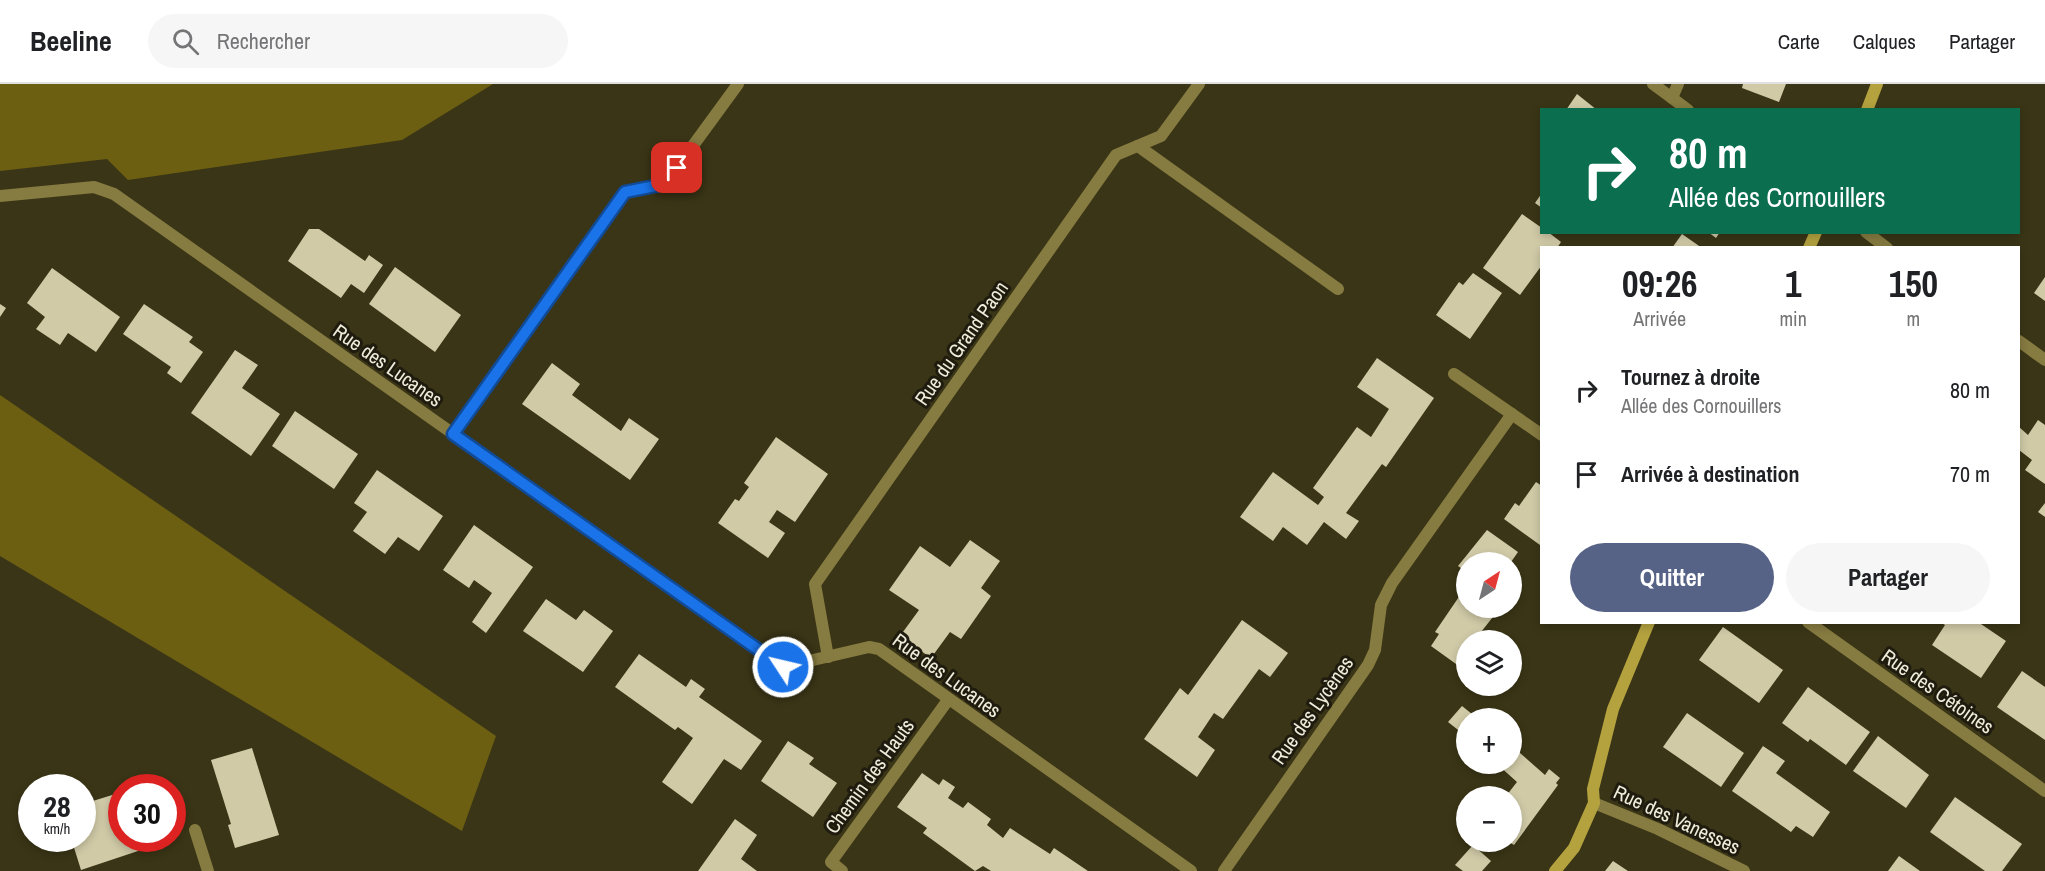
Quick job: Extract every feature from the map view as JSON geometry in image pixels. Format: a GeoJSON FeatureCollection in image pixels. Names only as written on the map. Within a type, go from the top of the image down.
{"type":"FeatureCollection","features":[{"type":"Feature","properties":{"kind":"street"},"geometry":{"type":"LineString","coordinates":[[453,434],[625,192],[665,184],[738,84]]}},
{"type":"Feature","properties":{"kind":"street","name":"Rue du Grand Paon"},"geometry":{"type":"LineString","coordinates":[[828,657],[815,584],[1116,155],[1161,136],[1199,84]]}},
{"type":"Feature","properties":{"kind":"street"},"geometry":{"type":"LineString","coordinates":[[1653,84],[1685,108]]}},
{"type":"Feature","properties":{"kind":"street"},"geometry":{"type":"LineString","coordinates":[[1672,98],[1678,84]]}},
{"type":"Feature","properties":{"kind":"street"},"geometry":{"type":"LineString","coordinates":[[1868,108],[1877,84]]}},
{"type":"Feature","properties":{"kind":"street"},"geometry":{"type":"LineString","coordinates":[[1138,146],[1338,289]]}},
{"type":"Feature","properties":{"kind":"street","name":"Rue des Lucanes"},"geometry":{"type":"LineString","coordinates":[[0,196],[94,187],[114,194],[783,667],[869,647],[879,649],[1191,871]]}},
{"type":"Feature","properties":{"kind":"street"},"geometry":{"type":"LineString","coordinates":[[1869,234],[1884,246]]}},
{"type":"Feature","properties":{"kind":"street"},"geometry":{"type":"LineString","coordinates":[[2020,342],[2045,360]]}},
{"type":"Feature","properties":{"kind":"street"},"geometry":{"type":"LineString","coordinates":[[1454,374],[1540,434]]}},
{"type":"Feature","properties":{"kind":"street","name":"Rue des Lycènes"},"geometry":{"type":"LineString","coordinates":[[1224,871],[1368,665],[1375,650],[1381,605],[1392,583],[1512,414]]}},
{"type":"Feature","properties":{"kind":"street"},"geometry":{"type":"LineString","coordinates":[[1555,871],[1574,848],[1594,803],[1593,789],[1613,709],[1648,624]]}},
{"type":"Feature","properties":{"kind":"street","name":"Rue des Cétoines"},"geometry":{"type":"LineString","coordinates":[[1811,624],[2045,791]]}},
{"type":"Feature","properties":{"kind":"street","name":"Chemin des Hauts"},"geometry":{"type":"LineString","coordinates":[[842,871],[831,862],[948,700]]}},
{"type":"Feature","properties":{"kind":"street","name":"Rue des Vanesses"},"geometry":{"type":"LineString","coordinates":[[1594,803],[1659,830],[1744,871]]}},
{"type":"Feature","properties":{"kind":"street"},"geometry":{"type":"LineString","coordinates":[[195,830],[208,871]]}},
{"type":"Feature","properties":{"kind":"shaded area"},"geometry":{"type":"Polygon","coordinates":[[[0,84],[493,84],[402,140],[128,180],[107,159],[0,171],[0,84]]]}},
{"type":"Feature","properties":{"kind":"shaded area"},"geometry":{"type":"Polygon","coordinates":[[[0,395],[496,736],[462,831],[0,556],[0,395]]]}},
{"type":"Feature","properties":{"kind":"building"},"geometry":{"type":"Polygon","coordinates":[[[1743,84],[1786,84],[1779,102],[1742,88],[1743,84]]]}},
{"type":"Feature","properties":{"kind":"building"},"geometry":{"type":"Polygon","coordinates":[[[1577,94],[1594,108],[1567,108],[1577,94]]]}},
{"type":"Feature","properties":{"kind":"building"},"geometry":{"type":"Polygon","coordinates":[[[1540,196],[1540,207],[1535,203],[1540,196]]]}},
{"type":"Feature","properties":{"kind":"building"},"geometry":{"type":"Polygon","coordinates":[[[1522,214],[1540,227],[1540,234],[1551,234],[1561,242],[1558,246],[1540,246],[1540,268],[1520,295],[1483,268],[1522,214]]]}},
{"type":"Feature","properties":{"kind":"building"},"geometry":{"type":"Polygon","coordinates":[[[309,229],[319,229],[365,261],[369,255],[383,265],[364,293],[351,284],[341,298],[288,261],[309,229]]]}},
{"type":"Feature","properties":{"kind":"building"},"geometry":{"type":"Polygon","coordinates":[[[1682,234],[1699,246],[1673,246],[1682,234]]]}},
{"type":"Feature","properties":{"kind":"building"},"geometry":{"type":"Polygon","coordinates":[[[395,267],[461,315],[435,352],[369,304],[395,267]]]}},
{"type":"Feature","properties":{"kind":"building"},"geometry":{"type":"Polygon","coordinates":[[[52,268],[120,317],[96,352],[68,333],[60,345],[36,329],[45,317],[27,303],[52,268]]]}},
{"type":"Feature","properties":{"kind":"building"},"geometry":{"type":"Polygon","coordinates":[[[1473,273],[1502,293],[1470,339],[1436,315],[1459,282],[1463,285],[1473,273]]]}},
{"type":"Feature","properties":{"kind":"building"},"geometry":{"type":"Polygon","coordinates":[[[2045,277],[2045,301],[2034,293],[2045,277]]]}},
{"type":"Feature","properties":{"kind":"building"},"geometry":{"type":"Polygon","coordinates":[[[0,304],[6,308],[0,317],[0,304]]]}},
{"type":"Feature","properties":{"kind":"building"},"geometry":{"type":"Polygon","coordinates":[[[144,304],[193,337],[189,342],[203,352],[181,383],[167,373],[171,367],[123,334],[144,304]]]}},
{"type":"Feature","properties":{"kind":"building"},"geometry":{"type":"Polygon","coordinates":[[[235,350],[258,365],[242,388],[280,414],[251,456],[191,413],[235,350]]]}},
{"type":"Feature","properties":{"kind":"building"},"geometry":{"type":"Polygon","coordinates":[[[1377,358],[1434,398],[1386,467],[1382,464],[1346,513],[1359,521],[1346,539],[1324,522],[1307,545],[1283,527],[1273,541],[1240,517],[1273,472],[1318,505],[1324,497],[1313,488],[1357,427],[1371,437],[1389,409],[1357,387],[1377,358]]]}},
{"type":"Feature","properties":{"kind":"building"},"geometry":{"type":"Polygon","coordinates":[[[552,363],[580,384],[572,395],[621,431],[629,418],[659,439],[630,480],[522,404],[552,363]]]}},
{"type":"Feature","properties":{"kind":"building"},"geometry":{"type":"Polygon","coordinates":[[[295,411],[358,454],[334,489],[272,446],[295,411]]]}},
{"type":"Feature","properties":{"kind":"building"},"geometry":{"type":"Polygon","coordinates":[[[2038,420],[2045,425],[2045,484],[2025,470],[2032,460],[2020,451],[2020,428],[2028,435],[2038,420]]]}},
{"type":"Feature","properties":{"kind":"building"},"geometry":{"type":"Polygon","coordinates":[[[776,437],[828,474],[795,522],[777,510],[769,522],[785,533],[768,558],[718,523],[735,499],[739,501],[749,487],[744,483],[776,437]]]}},
{"type":"Feature","properties":{"kind":"building"},"geometry":{"type":"Polygon","coordinates":[[[377,470],[443,516],[419,551],[398,537],[385,554],[353,531],[367,512],[354,503],[377,470]]]}},
{"type":"Feature","properties":{"kind":"building"},"geometry":{"type":"Polygon","coordinates":[[[1536,482],[1540,485],[1540,545],[1504,519],[1515,503],[1519,506],[1536,482]]]}},
{"type":"Feature","properties":{"kind":"building"},"geometry":{"type":"Polygon","coordinates":[[[2045,503],[2045,517],[2038,512],[2045,503]]]}},
{"type":"Feature","properties":{"kind":"building"},"geometry":{"type":"Polygon","coordinates":[[[474,525],[533,567],[486,633],[472,622],[492,593],[474,580],[469,588],[443,570],[474,525]]]}},
{"type":"Feature","properties":{"kind":"building"},"geometry":{"type":"Polygon","coordinates":[[[1487,530],[1518,552],[1469,552],[1487,530]]]}},
{"type":"Feature","properties":{"kind":"building"},"geometry":{"type":"Polygon","coordinates":[[[970,540],[1000,561],[981,588],[991,596],[961,639],[950,632],[931,658],[900,636],[919,610],[889,590],[920,546],[950,567],[970,540]]]}},
{"type":"Feature","properties":{"kind":"building"},"geometry":{"type":"Polygon","coordinates":[[[546,599],[576,620],[584,610],[613,631],[583,672],[523,631],[546,599]]]}},
{"type":"Feature","properties":{"kind":"building"},"geometry":{"type":"Polygon","coordinates":[[[1456,601],[1456,618],[1492,618],[1483,630],[1456,630],[1456,664],[1431,646],[1439,634],[1435,632],[1456,601]]]}},
{"type":"Feature","properties":{"kind":"building"},"geometry":{"type":"Polygon","coordinates":[[[1242,620],[1288,653],[1270,677],[1259,669],[1223,719],[1214,713],[1198,737],[1215,750],[1197,777],[1144,739],[1180,688],[1188,695],[1242,620]]]}},
{"type":"Feature","properties":{"kind":"building"},"geometry":{"type":"Polygon","coordinates":[[[1943,624],[1981,624],[2006,641],[1981,678],[1932,645],[1945,625],[1943,624]]]}},
{"type":"Feature","properties":{"kind":"building"},"geometry":{"type":"Polygon","coordinates":[[[1723,627],[1783,670],[1759,703],[1699,660],[1723,627]]]}},
{"type":"Feature","properties":{"kind":"building"},"geometry":{"type":"Polygon","coordinates":[[[639,654],[686,687],[691,679],[705,689],[699,697],[762,741],[741,770],[724,759],[692,804],[662,782],[693,738],[678,727],[675,730],[615,687],[639,654]]]}},
{"type":"Feature","properties":{"kind":"building"},"geometry":{"type":"Polygon","coordinates":[[[2022,671],[2045,687],[2045,740],[1997,707],[2022,671]]]}},
{"type":"Feature","properties":{"kind":"building"},"geometry":{"type":"Polygon","coordinates":[[[1808,687],[1870,732],[1846,765],[1810,739],[1808,742],[1782,723],[1808,687]]]}},
{"type":"Feature","properties":{"kind":"building"},"geometry":{"type":"Polygon","coordinates":[[[1456,713],[1456,728],[1448,722],[1456,713]]]}},
{"type":"Feature","properties":{"kind":"building"},"geometry":{"type":"Polygon","coordinates":[[[1687,713],[1744,753],[1721,787],[1663,747],[1687,713]]]}},
{"type":"Feature","properties":{"kind":"building"},"geometry":{"type":"Polygon","coordinates":[[[1878,736],[1929,775],[1906,808],[1853,771],[1878,736]]]}},
{"type":"Feature","properties":{"kind":"building"},"geometry":{"type":"Polygon","coordinates":[[[788,741],[814,758],[809,764],[837,783],[813,817],[761,781],[788,741]]]}},
{"type":"Feature","properties":{"kind":"building"},"geometry":{"type":"Polygon","coordinates":[[[1763,746],[1785,761],[1776,773],[1830,812],[1813,837],[1796,826],[1791,832],[1732,791],[1763,746]]]}},
{"type":"Feature","properties":{"kind":"building"},"geometry":{"type":"Polygon","coordinates":[[[252,748],[279,835],[235,848],[228,825],[231,824],[211,760],[252,748]]]}},
{"type":"Feature","properties":{"kind":"building"},"geometry":{"type":"Polygon","coordinates":[[[1522,755],[1545,775],[1549,769],[1560,778],[1556,783],[1558,785],[1522,834],[1522,786],[1514,786],[1517,782],[1508,774],[1522,774],[1522,755]]]}},
{"type":"Feature","properties":{"kind":"building"},"geometry":{"type":"Polygon","coordinates":[[[922,773],[939,785],[943,779],[955,787],[948,798],[963,808],[968,802],[991,819],[987,825],[1003,838],[1010,828],[1050,854],[1054,848],[1088,871],[991,871],[983,866],[975,871],[923,833],[927,828],[897,807],[922,773]]]}},
{"type":"Feature","properties":{"kind":"building"},"geometry":{"type":"Polygon","coordinates":[[[108,796],[108,852],[135,852],[81,870],[75,852],[96,852],[96,800],[108,796]]]}},
{"type":"Feature","properties":{"kind":"building"},"geometry":{"type":"Polygon","coordinates":[[[1955,797],[2022,844],[2002,871],[1985,871],[1930,832],[1955,797]]]}},
{"type":"Feature","properties":{"kind":"building"},"geometry":{"type":"Polygon","coordinates":[[[735,819],[757,835],[741,859],[757,871],[698,871],[735,819]]]}},
{"type":"Feature","properties":{"kind":"building"},"geometry":{"type":"Polygon","coordinates":[[[1467,852],[1481,852],[1491,861],[1482,871],[1463,871],[1455,865],[1467,852]]]}},
{"type":"Feature","properties":{"kind":"building"},"geometry":{"type":"Polygon","coordinates":[[[1899,856],[1920,871],[1888,871],[1899,856]]]}},
{"type":"Feature","properties":{"kind":"building"},"geometry":{"type":"Polygon","coordinates":[[[1613,861],[1628,871],[1605,871],[1613,861]]]}},
{"type":"Feature","properties":{"kind":"route"},"geometry":{"type":"LineString","coordinates":[[677,168],[665,184],[625,192],[453,434],[783,667]]}}]}
